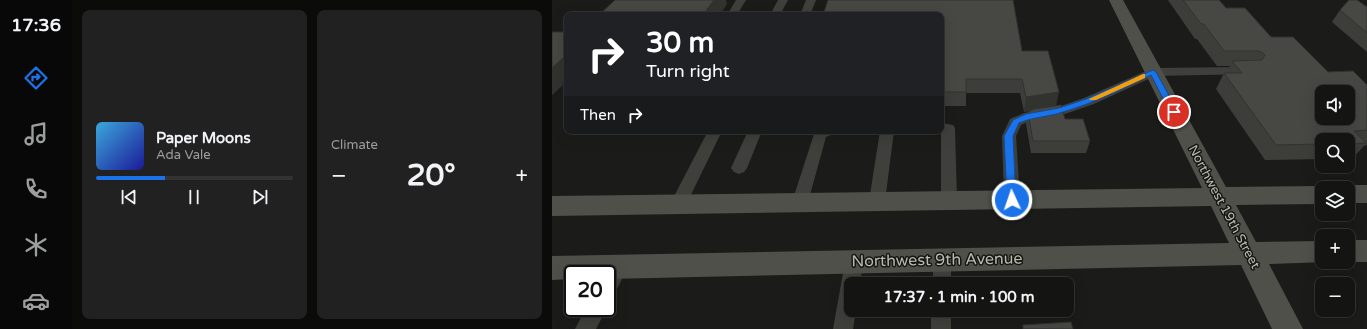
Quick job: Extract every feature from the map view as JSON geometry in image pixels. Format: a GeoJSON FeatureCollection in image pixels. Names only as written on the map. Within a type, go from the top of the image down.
{"type":"FeatureCollection","features":[{"type":"Feature","properties":{"kind":"main road","name":"Northwest 19th Street"},"geometry":{"type":"LineString","coordinates":[[1116,0],[1288,329]]}},
{"type":"Feature","properties":{"kind":"main road"},"geometry":{"type":"LineString","coordinates":[[1355,194],[1367,194]]}},
{"type":"Feature","properties":{"kind":"main road"},"geometry":{"type":"LineString","coordinates":[[552,206],[1315,195]]}},
{"type":"Feature","properties":{"kind":"main road"},"geometry":{"type":"LineString","coordinates":[[1355,251],[1367,251]]}},
{"type":"Feature","properties":{"kind":"main road","name":"Northwest 9th Avenue"},"geometry":{"type":"LineString","coordinates":[[616,278],[854,262],[942,272],[1247,253],[1315,252]]}},
{"type":"Feature","properties":{"kind":"main road","name":"Northwest 9th Avenue"},"geometry":{"type":"LineString","coordinates":[[552,268],[564,270]]}},
{"type":"Feature","properties":{"kind":"lane"},"geometry":{"type":"LineString","coordinates":[[734,12],[742,0]]}},
{"type":"Feature","properties":{"kind":"lane"},"geometry":{"type":"LineString","coordinates":[[777,12],[783,0]]}},
{"type":"Feature","properties":{"kind":"lane"},"geometry":{"type":"LineString","coordinates":[[806,12],[811,0]]}},
{"type":"Feature","properties":{"kind":"lane"},"geometry":{"type":"LineString","coordinates":[[1012,200],[1008,136],[1016,122],[1029,116],[1060,111],[1088,101],[1153,72],[1250,71]]}},
{"type":"Feature","properties":{"kind":"lane"},"geometry":{"type":"LineString","coordinates":[[944,128],[948,128],[949,200]]}},
{"type":"Feature","properties":{"kind":"lane"},"geometry":{"type":"LineString","coordinates":[[678,204],[713,134]]}},
{"type":"Feature","properties":{"kind":"lane"},"geometry":{"type":"LineString","coordinates":[[739,168],[754,134]]}},
{"type":"Feature","properties":{"kind":"lane"},"geometry":{"type":"LineString","coordinates":[[800,202],[820,134]]}},
{"type":"Feature","properties":{"kind":"lane"},"geometry":{"type":"LineString","coordinates":[[876,201],[887,134]]}},
{"type":"Feature","properties":{"kind":"lane"},"geometry":{"type":"LineString","coordinates":[[842,329],[854,262]]}},
{"type":"Feature","properties":{"kind":"lane"},"geometry":{"type":"LineString","coordinates":[[585,329],[592,317]]}},
{"type":"Feature","properties":{"kind":"lane"},"geometry":{"type":"LineString","coordinates":[[941,317],[941,329]]}},
{"type":"Feature","properties":{"kind":"building"},"geometry":{"type":"Polygon","coordinates":[[[615,0],[714,0],[705,12],[602,12],[615,0]]]}},
{"type":"Feature","properties":{"kind":"building"},"geometry":{"type":"Polygon","coordinates":[[[828,0],[1013,0],[1022,51],[1048,51],[1059,92],[1026,97],[1022,79],[966,79],[966,92],[944,92],[944,12],[824,12],[828,0]]]}},
{"type":"Feature","properties":{"kind":"building"},"geometry":{"type":"Polygon","coordinates":[[[1183,0],[1219,0],[1226,8],[1245,8],[1271,37],[1293,37],[1328,72],[1353,71],[1367,85],[1367,130],[1354,131],[1366,143],[1355,144],[1355,133],[1315,133],[1315,144],[1276,145],[1224,73],[1242,73],[1232,61],[1262,60],[1265,55],[1258,51],[1224,51],[1204,24],[1201,24],[1183,0]]]}},
{"type":"Feature","properties":{"kind":"building"},"geometry":{"type":"Polygon","coordinates":[[[1349,0],[1357,0],[1367,7],[1367,33],[1340,10],[1349,0]]]}},
{"type":"Feature","properties":{"kind":"building"},"geometry":{"type":"Polygon","coordinates":[[[552,32],[564,32],[564,57],[552,68],[552,32]]]}},
{"type":"Feature","properties":{"kind":"building"},"geometry":{"type":"Polygon","coordinates":[[[1061,105],[1065,119],[1083,119],[1090,141],[1033,141],[1028,112],[1034,109],[1061,105]]]}},
{"type":"Feature","properties":{"kind":"building"},"geometry":{"type":"Polygon","coordinates":[[[1071,322],[1073,329],[1023,329],[1023,325],[1071,322]]]}},
{"type":"Feature","properties":{"kind":"slow traffic"},"geometry":{"type":"LineString","coordinates":[[1093,99],[1143,76]]}},
{"type":"Feature","properties":{"kind":"route"},"geometry":{"type":"LineString","coordinates":[[1012,200],[1008,136],[1016,122],[1029,116],[1060,111],[1088,101],[1153,72],[1174,112]]}}]}
